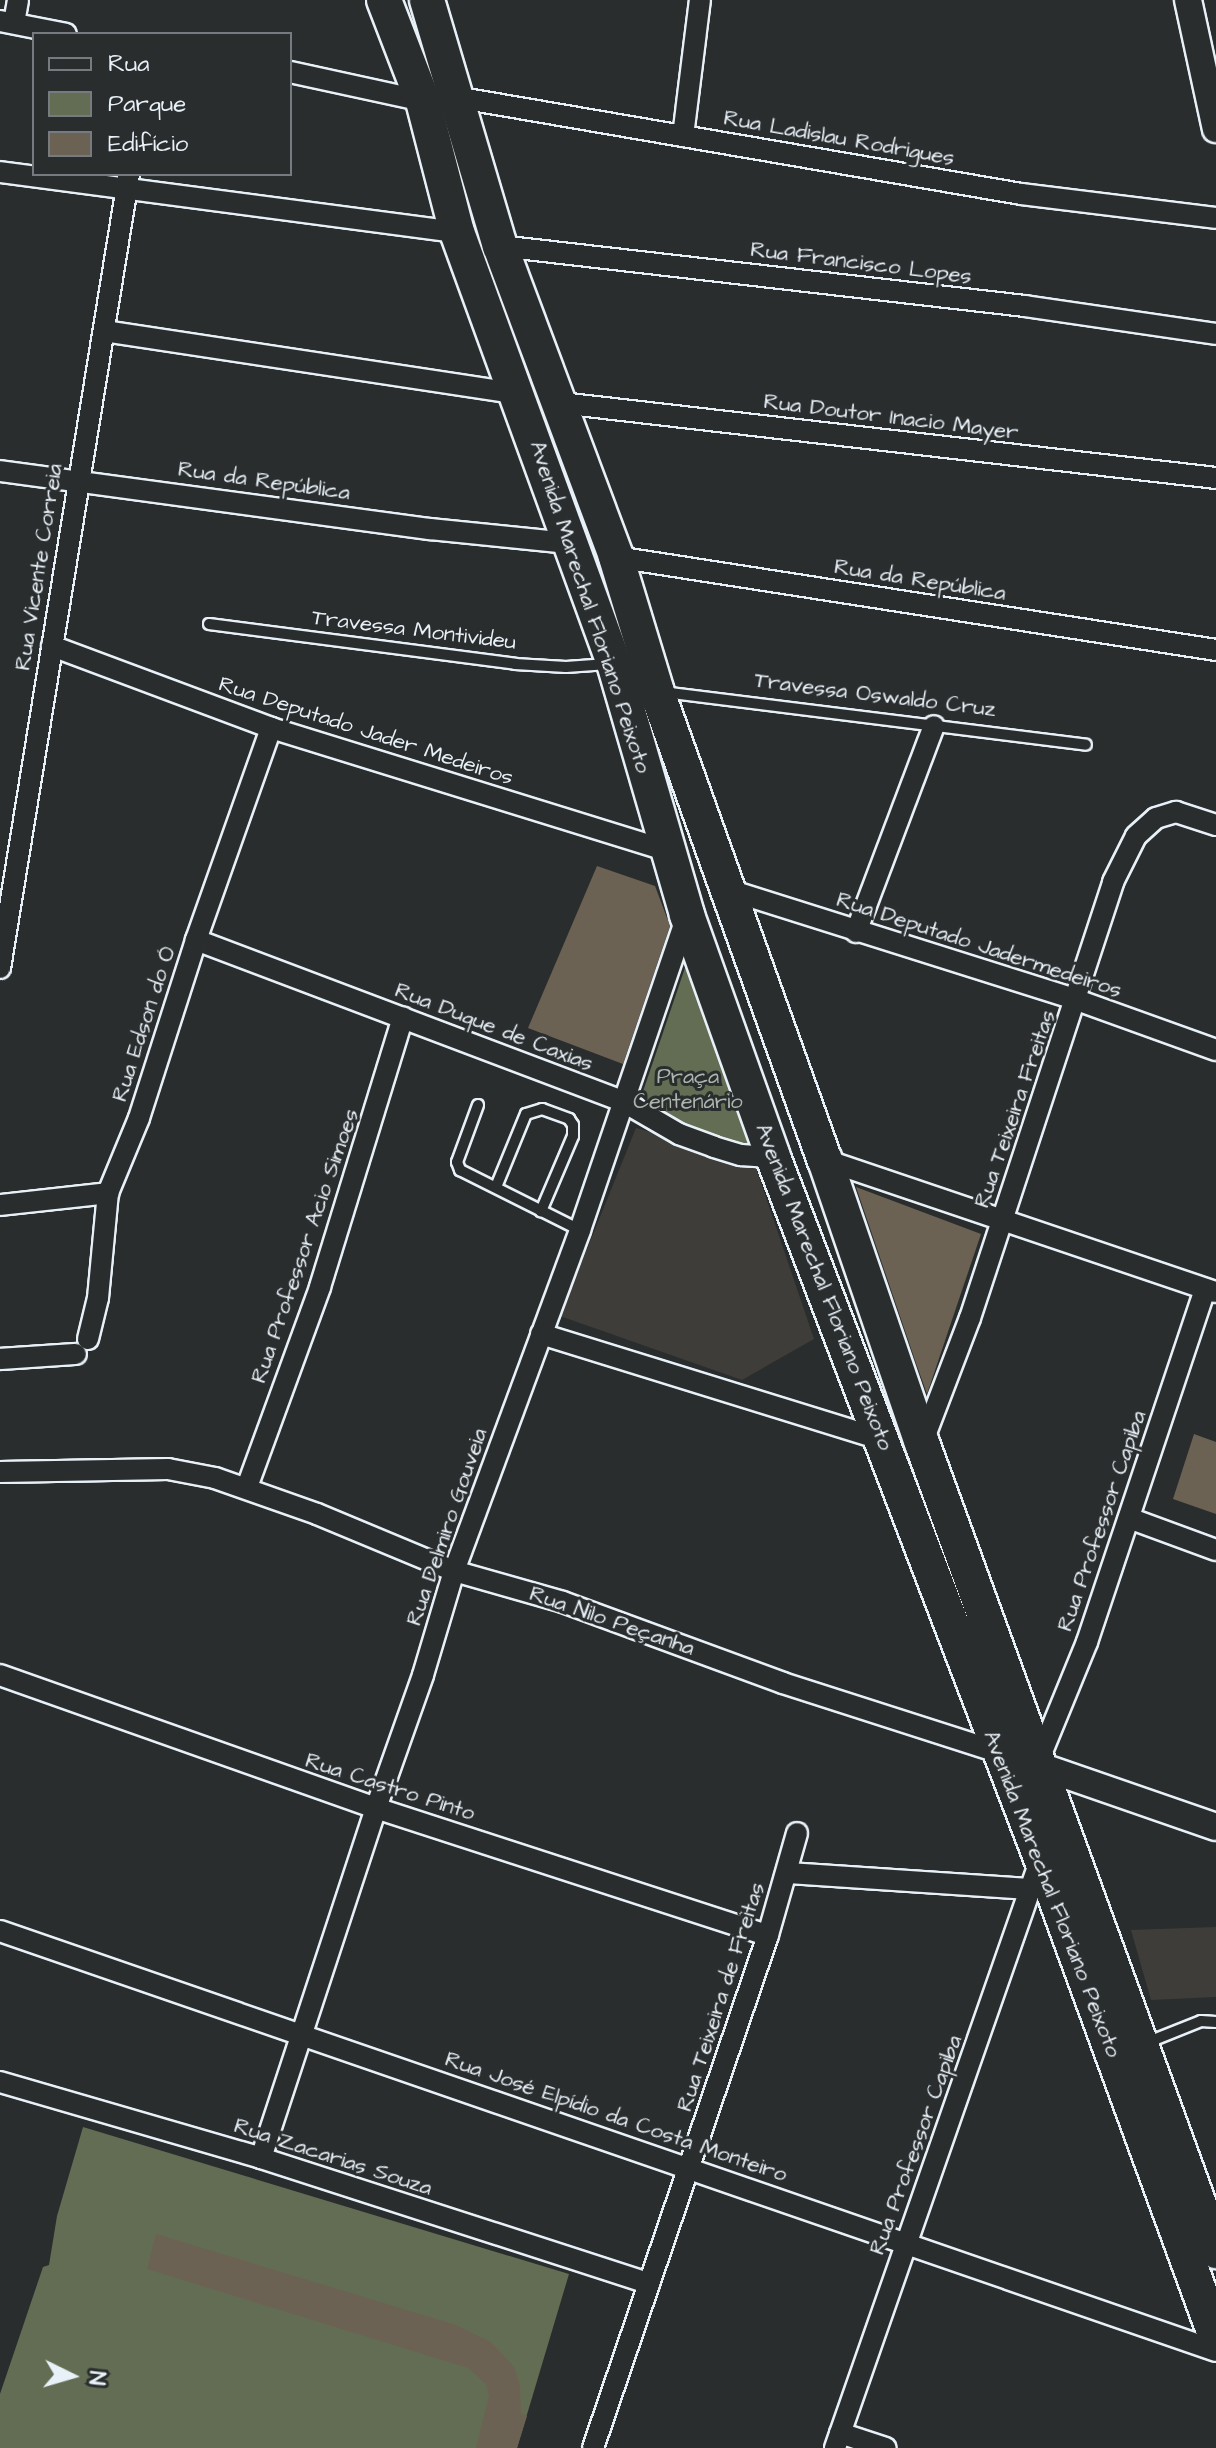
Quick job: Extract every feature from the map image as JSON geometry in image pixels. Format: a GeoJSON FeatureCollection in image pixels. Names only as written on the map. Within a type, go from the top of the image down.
{"type":"FeatureCollection","features":[{"type":"Feature","properties":{"kind":"main road","name":"Avenida Marechal Floriano Peixoto"},"geometry":{"type":"LineString","coordinates":[[384,0],[439,99],[561,403],[616,557],[657,692],[825,1160],[922,1443],[1216,2251]]}},
{"type":"Feature","properties":{"kind":"main road","name":"Avenida Marechal Floriano Peixoto"},"geometry":{"type":"LineString","coordinates":[[427,0],[457,232],[519,394],[568,543],[614,663],[687,915],[773,1157],[883,1440],[998,1752],[1036,1873],[1216,2337]]}},
{"type":"Feature","properties":{"kind":"main road","name":"Rua Nilo Peçanha"},"geometry":{"type":"LineString","coordinates":[[998,1752],[1037,1765]]}},
{"type":"Feature","properties":{"kind":"street"},"geometry":{"type":"LineString","coordinates":[[18,0],[7,22],[56,32]]}},
{"type":"Feature","properties":{"kind":"street"},"geometry":{"type":"LineString","coordinates":[[683,136],[700,0]]}},
{"type":"Feature","properties":{"kind":"street"},"geometry":{"type":"LineString","coordinates":[[1188,0],[1216,129]]}},
{"type":"Feature","properties":{"kind":"street","name":"Rua Ladislau Rodrigues"},"geometry":{"type":"LineString","coordinates":[[292,72],[1021,194],[1216,218]]}},
{"type":"Feature","properties":{"kind":"street"},"geometry":{"type":"LineString","coordinates":[[0,172],[32,174]]}},
{"type":"Feature","properties":{"kind":"street"},"geometry":{"type":"LineString","coordinates":[[57,176],[128,181],[295,213],[457,232]]}},
{"type":"Feature","properties":{"kind":"street","name":"Rua Vicente Correia"},"geometry":{"type":"LineString","coordinates":[[0,968],[8,854],[52,646],[76,480],[128,181]]}},
{"type":"Feature","properties":{"kind":"street","name":"Rua Francisco Lopes"},"geometry":{"type":"LineString","coordinates":[[500,246],[1025,306],[1216,334]]}},
{"type":"Feature","properties":{"kind":"street"},"geometry":{"type":"LineString","coordinates":[[104,331],[519,394]]}},
{"type":"Feature","properties":{"kind":"street","name":"Rua Doutor Inacio Mayer"},"geometry":{"type":"LineString","coordinates":[[561,403],[1216,478]]}},
{"type":"Feature","properties":{"kind":"street","name":"Rua da República"},"geometry":{"type":"LineString","coordinates":[[0,471],[430,529],[568,543]]}},
{"type":"Feature","properties":{"kind":"street","name":"Rua da República"},"geometry":{"type":"LineString","coordinates":[[616,557],[1216,650]]}},
{"type":"Feature","properties":{"kind":"street","name":"Rua Deputado Jader Medeiros"},"geometry":{"type":"LineString","coordinates":[[52,646],[271,728],[668,851]]}},
{"type":"Feature","properties":{"kind":"street"},"geometry":{"type":"LineString","coordinates":[[856,932],[934,726]]}},
{"type":"Feature","properties":{"kind":"street","name":"Rua Edson do Ó"},"geometry":{"type":"LineString","coordinates":[[0,1359],[82,1347],[98,1298],[108,1193],[139,1118],[196,940],[271,728]]}},
{"type":"Feature","properties":{"kind":"street","name":"Rua Teixeira Freitas"},"geometry":{"type":"LineString","coordinates":[[922,1443],[1002,1221],[1077,1000],[1113,882],[1136,836],[1156,818],[1176,812],[1216,825]]}},
{"type":"Feature","properties":{"kind":"street","name":"Rua Deputado Jadermedeiros"},"geometry":{"type":"LineString","coordinates":[[726,889],[1077,1000],[1216,1050]]}},
{"type":"Feature","properties":{"kind":"street","name":"Rua Delmiro Gouveia"},"geometry":{"type":"LineString","coordinates":[[261,2158],[299,2036],[423,1675],[454,1571],[580,1230],[687,915]]}},
{"type":"Feature","properties":{"kind":"street","name":"Rua Duque de Caxias"},"geometry":{"type":"LineString","coordinates":[[196,940],[624,1102],[691,1138],[741,1155],[773,1157]]}},
{"type":"Feature","properties":{"kind":"street","name":"Rua Professor Acio Simoes"},"geometry":{"type":"LineString","coordinates":[[247,1487],[325,1272],[403,1018]]}},
{"type":"Feature","properties":{"kind":"street"},"geometry":{"type":"LineString","coordinates":[[825,1160],[1210,1291]]}},
{"type":"Feature","properties":{"kind":"street"},"geometry":{"type":"LineString","coordinates":[[0,1205],[108,1193]]}},
{"type":"Feature","properties":{"kind":"street","name":"Rua Professor Capiba"},"geometry":{"type":"LineString","coordinates":[[1037,1765],[1087,1642],[1210,1291]]}},
{"type":"Feature","properties":{"kind":"street"},"geometry":{"type":"LineString","coordinates":[[541,1334],[883,1440]]}},
{"type":"Feature","properties":{"kind":"street","name":"Rua Nilo Peçanha"},"geometry":{"type":"LineString","coordinates":[[0,1472],[168,1469],[247,1487],[454,1571],[563,1602],[783,1683],[998,1752]]}},
{"type":"Feature","properties":{"kind":"street"},"geometry":{"type":"LineString","coordinates":[[1129,1518],[1216,1550]]}},
{"type":"Feature","properties":{"kind":"street","name":"Rua Castro Pinto"},"geometry":{"type":"LineString","coordinates":[[0,1675],[376,1808],[768,1935]]}},
{"type":"Feature","properties":{"kind":"street","name":"Rua Nilo Peçanha"},"geometry":{"type":"LineString","coordinates":[[1037,1765],[1216,1827]]}},
{"type":"Feature","properties":{"kind":"street","name":"Rua Teixeira de Freitas"},"geometry":{"type":"LineString","coordinates":[[593,2448],[768,1935],[797,1833]]}},
{"type":"Feature","properties":{"kind":"street"},"geometry":{"type":"LineString","coordinates":[[787,1873],[1036,1873]]}},
{"type":"Feature","properties":{"kind":"street","name":"Rua Professor Capiba"},"geometry":{"type":"LineString","coordinates":[[837,2440],[1036,1873]]}},
{"type":"Feature","properties":{"kind":"street","name":"Rua José Elpídio da Costa Monteiro"},"geometry":{"type":"LineString","coordinates":[[0,1931],[1216,2351]]}},
{"type":"Feature","properties":{"kind":"street","name":"Rua Zacarias Souza"},"geometry":{"type":"LineString","coordinates":[[0,2082],[261,2158],[649,2283]]}},
{"type":"Feature","properties":{"kind":"street"},"geometry":{"type":"LineString","coordinates":[[837,2440],[886,2448]]}},
{"type":"Feature","properties":{"kind":"lane","name":"Travessa Montivideu"},"geometry":{"type":"LineString","coordinates":[[209,624],[515,664],[566,667],[614,663]]}},
{"type":"Feature","properties":{"kind":"lane","name":"Travessa Oswaldo Cruz"},"geometry":{"type":"LineString","coordinates":[[657,692],[1086,745]]}},
{"type":"Feature","properties":{"kind":"lane"},"geometry":{"type":"LineString","coordinates":[[478,1105],[457,1162],[460,1170],[580,1230]]}},
{"type":"Feature","properties":{"kind":"lane"},"geometry":{"type":"LineString","coordinates":[[496,1187],[526,1114],[542,1109],[569,1119],[573,1125],[573,1136],[541,1211]]}},
{"type":"Feature","properties":{"kind":"lane"},"geometry":{"type":"LineString","coordinates":[[1140,2045],[1201,2021],[1216,2022]]}},
{"type":"Feature","properties":{"kind":"shaded area"},"geometry":{"type":"Polygon","coordinates":[[[636,1128],[754,1162],[814,1339],[742,1380],[560,1316],[636,1128]]]}},
{"type":"Feature","properties":{"kind":"shaded area"},"geometry":{"type":"Polygon","coordinates":[[[1216,1927],[1216,1997],[1151,2000],[1131,1930],[1216,1927]]]}},
{"type":"Feature","properties":{"kind":"green space","name":"Praça Centenário"},"geometry":{"type":"Polygon","coordinates":[[[687,962],[751,1149],[635,1115],[687,962]]]}},
{"type":"Feature","properties":{"kind":"green space"},"geometry":{"type":"Polygon","coordinates":[[[83,2127],[569,2274],[517,2448],[0,2448],[0,2394],[43,2267],[49,2265],[57,2216],[83,2127]]]}},
{"type":"Feature","properties":{"kind":"building"},"geometry":{"type":"Polygon","coordinates":[[[597,866],[655,886],[670,926],[623,1064],[528,1028],[597,866]]]}},
{"type":"Feature","properties":{"kind":"building"},"geometry":{"type":"Polygon","coordinates":[[[856,1187],[981,1234],[927,1394],[917,1366],[856,1187]]]}},
{"type":"Feature","properties":{"kind":"building"},"geometry":{"type":"Polygon","coordinates":[[[1194,1434],[1216,1442],[1216,1514],[1173,1499],[1194,1434]]]}},
{"type":"Feature","properties":{"kind":"building"},"geometry":{"type":"Polygon","coordinates":[[[156,2234],[456,2325],[491,2342],[514,2367],[520,2385],[521,2413],[527,2416],[517,2448],[476,2448],[489,2396],[486,2384],[468,2368],[147,2269],[156,2234]]]}}]}
